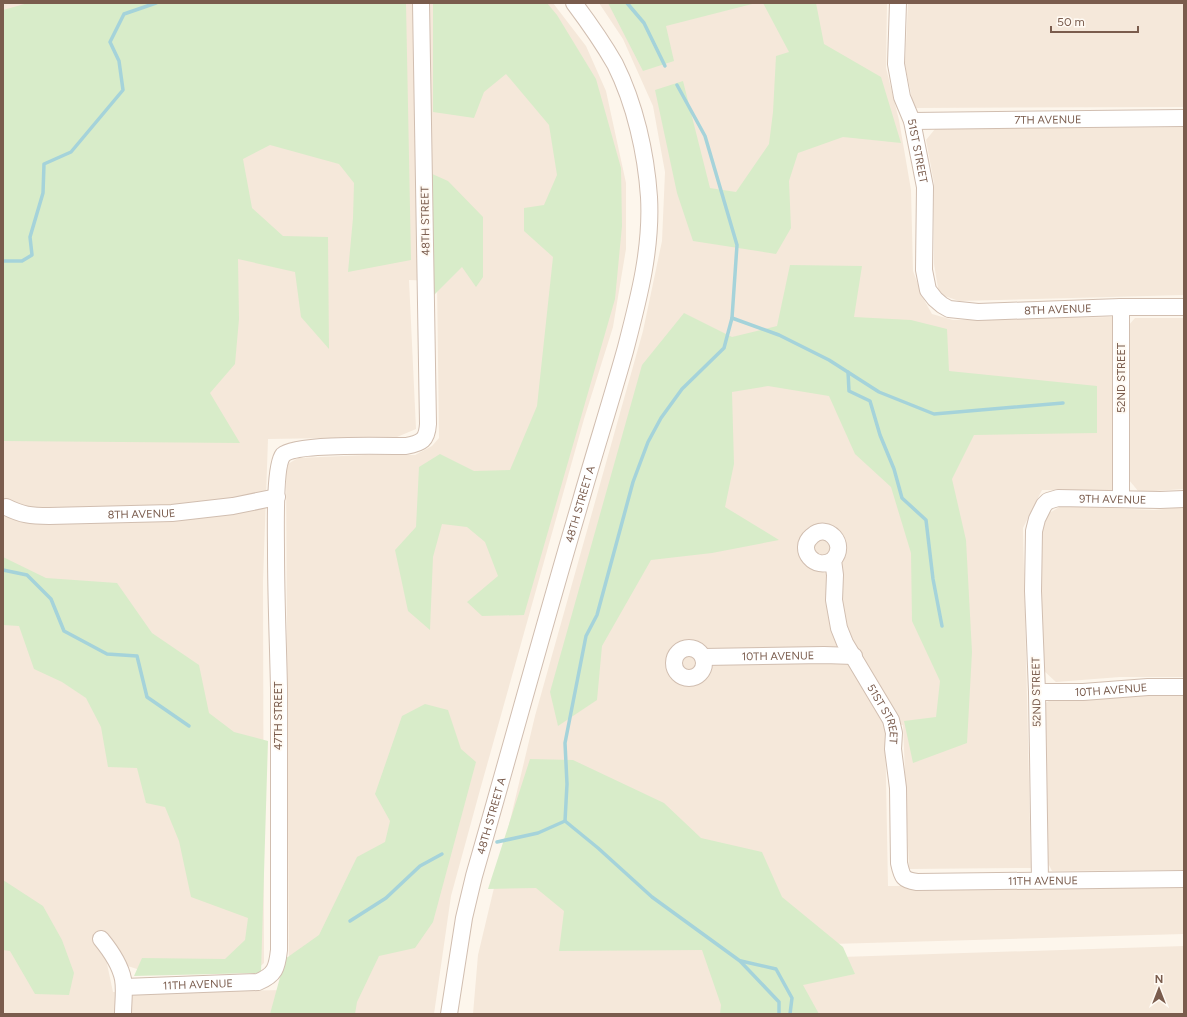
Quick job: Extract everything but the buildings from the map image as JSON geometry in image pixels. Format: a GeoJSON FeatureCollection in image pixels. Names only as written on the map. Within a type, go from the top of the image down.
{"type":"FeatureCollection","features":[{"type":"Feature","properties":{"kind":"street","name":"48TH STREET"},"geometry":{"type":"LineString","coordinates":[[282,456],[293,450],[330,446],[406,446],[416,444],[424,439],[427,434],[421,3]]}},
{"type":"Feature","properties":{"kind":"street","name":"48TH STREET A"},"geometry":{"type":"LineString","coordinates":[[449,1014],[464,918],[474,876],[570,535],[617,378],[639,299],[644,269],[649,219],[649,198],[640,134],[615,65],[596,34],[574,3]]}},
{"type":"Feature","properties":{"kind":"street","name":"51ST STREET"},"geometry":{"type":"LineString","coordinates":[[898,3],[896,64],[902,97],[906,110],[912,121],[925,187],[924,270],[928,290],[935,299]]}},
{"type":"Feature","properties":{"kind":"street","name":"7TH AVENUE"},"geometry":{"type":"LineString","coordinates":[[912,121],[1184,118]]}},
{"type":"Feature","properties":{"kind":"street","name":"8TH AVENUE"},"geometry":{"type":"LineString","coordinates":[[935,299],[942,305],[949,308],[978,312],[1121,307],[1184,307]]}},
{"type":"Feature","properties":{"kind":"street","name":"52ND STREET"},"geometry":{"type":"LineString","coordinates":[[1121,307],[1121,498]]}},
{"type":"Feature","properties":{"kind":"street","name":"47TH STREET"},"geometry":{"type":"LineString","coordinates":[[271,976],[277,963],[279,950],[276,554],[277,497],[280,461],[282,456]]}},
{"type":"Feature","properties":{"kind":"street","name":"8TH AVENUE"},"geometry":{"type":"LineString","coordinates":[[6,507],[19,513],[31,516],[172,514],[233,506],[277,497]]}},
{"type":"Feature","properties":{"kind":"street","name":"9TH AVENUE"},"geometry":{"type":"LineString","coordinates":[[1044,505],[1048,501],[1058,498],[1184,499]]}},
{"type":"Feature","properties":{"kind":"street","name":"52ND STREET"},"geometry":{"type":"LineString","coordinates":[[1040,881],[1037,692],[1033,591],[1034,531],[1037,519],[1044,505]]}},
{"type":"Feature","properties":{"kind":"street","name":"51ST STREET"},"geometry":{"type":"LineString","coordinates":[[833,560],[835,575],[834,600],[836,617],[845,643],[891,720],[894,733],[893,749],[898,788],[899,863],[903,878]]}},
{"type":"Feature","properties":{"kind":"street","name":"10TH AVENUE"},"geometry":{"type":"LineString","coordinates":[[703,657],[809,655],[854,656]]}},
{"type":"Feature","properties":{"kind":"street","name":"10TH AVENUE"},"geometry":{"type":"LineString","coordinates":[[1037,692],[1083,692],[1148,687],[1184,687]]}},
{"type":"Feature","properties":{"kind":"street","name":"11TH AVENUE"},"geometry":{"type":"LineString","coordinates":[[903,878],[917,882],[1184,879]]}},
{"type":"Feature","properties":{"kind":"street"},"geometry":{"type":"LineString","coordinates":[[101,939],[109,948],[123,978],[123,1014]]}},
{"type":"Feature","properties":{"kind":"street","name":"11TH AVENUE"},"geometry":{"type":"LineString","coordinates":[[124,987],[250,983],[258,982],[271,976]]}},
{"type":"Feature","properties":{"kind":"shaded area"},"geometry":{"type":"Polygon","coordinates":[[[3,3],[553,3],[586,46],[606,91],[626,183],[626,249],[613,327],[584,419],[451,896],[434,1014],[3,1014],[3,3]],[[409,280],[416,429],[397,437],[268,439],[263,581],[264,963],[254,972],[137,969],[106,959],[113,992],[289,990],[286,465],[298,458],[366,455],[415,455],[432,446],[439,438],[437,281],[409,280]]]}},
{"type":"Feature","properties":{"kind":"shaded area"},"geometry":{"type":"Polygon","coordinates":[[[599,3],[887,3],[886,68],[899,120],[911,190],[913,271],[923,298],[932,314],[953,320],[1113,317],[1115,490],[1042,490],[1023,528],[1031,868],[909,869],[903,725],[885,724],[888,886],[1184,885],[1184,934],[796,945],[810,958],[1184,946],[1184,1014],[473,1014],[478,955],[535,716],[643,331],[662,241],[665,172],[653,106],[623,39],[599,3]]]}},
{"type":"Feature","properties":{"kind":"shaded area"},"geometry":{"type":"Polygon","coordinates":[[[908,3],[1184,3],[1184,107],[914,108],[905,65],[908,3]]]}},
{"type":"Feature","properties":{"kind":"shaded area"},"geometry":{"type":"Polygon","coordinates":[[[1184,127],[1184,295],[959,301],[939,294],[934,264],[934,183],[926,140],[935,129],[1184,127]]]}},
{"type":"Feature","properties":{"kind":"shaded area"},"geometry":{"type":"Polygon","coordinates":[[[1135,318],[1184,318],[1184,489],[1139,492],[1129,480],[1129,325],[1135,318]]]}},
{"type":"Feature","properties":{"kind":"shaded area"},"geometry":{"type":"Polygon","coordinates":[[[1061,506],[1154,510],[1184,507],[1184,677],[1120,677],[1056,682],[1042,669],[1042,529],[1046,515],[1061,506]]]}},
{"type":"Feature","properties":{"kind":"shaded area"},"geometry":{"type":"Polygon","coordinates":[[[1184,694],[1184,870],[1052,871],[1048,863],[1044,704],[1055,697],[1184,694]]]}},
{"type":"Feature","properties":{"kind":"green space"},"geometry":{"type":"Polygon","coordinates":[[[28,3],[406,3],[411,260],[348,272],[353,218],[354,183],[339,164],[270,145],[243,159],[252,208],[283,236],[328,237],[329,349],[301,317],[295,272],[238,259],[239,319],[235,364],[210,393],[240,443],[3,441],[3,10],[28,3]]]}},
{"type":"Feature","properties":{"kind":"green space"},"geometry":{"type":"Polygon","coordinates":[[[433,3],[547,3],[557,15],[596,79],[621,168],[622,226],[615,299],[524,615],[482,616],[467,602],[498,576],[485,542],[467,527],[442,524],[433,557],[430,630],[408,611],[395,550],[416,527],[419,467],[440,454],[474,471],[510,470],[537,406],[553,257],[524,231],[524,208],[544,205],[557,175],[549,125],[506,74],[484,92],[474,118],[433,112],[433,3]]]}},
{"type":"Feature","properties":{"kind":"green space"},"geometry":{"type":"Polygon","coordinates":[[[608,3],[756,3],[666,26],[674,61],[643,71],[608,3]]]}},
{"type":"Feature","properties":{"kind":"green space"},"geometry":{"type":"Polygon","coordinates":[[[763,3],[816,3],[824,44],[881,77],[901,143],[843,137],[798,153],[789,181],[791,228],[776,254],[693,241],[677,193],[655,90],[683,81],[710,188],[736,192],[769,144],[773,112],[776,56],[789,52],[763,3]]]}},
{"type":"Feature","properties":{"kind":"green space"},"geometry":{"type":"Polygon","coordinates":[[[430,173],[448,181],[483,217],[483,277],[476,287],[462,267],[433,296],[430,173]]]}},
{"type":"Feature","properties":{"kind":"green space"},"geometry":{"type":"Polygon","coordinates":[[[790,265],[862,266],[854,317],[911,320],[947,329],[949,371],[1097,386],[1097,433],[974,435],[952,479],[966,540],[972,652],[967,743],[913,763],[904,721],[936,717],[940,681],[912,621],[911,553],[891,487],[855,454],[829,396],[768,386],[732,392],[734,464],[725,507],[779,540],[712,553],[651,560],[602,646],[597,700],[558,726],[550,692],[642,365],[684,313],[732,337],[777,326],[790,265]]]}},
{"type":"Feature","properties":{"kind":"green space"},"geometry":{"type":"Polygon","coordinates":[[[3,557],[46,578],[117,583],[152,633],[199,665],[209,713],[234,732],[268,741],[261,973],[134,976],[142,958],[225,959],[245,940],[248,918],[191,897],[179,841],[165,807],[146,803],[137,768],[108,767],[101,727],[86,698],[62,682],[34,669],[19,626],[3,625],[3,557]]]}},
{"type":"Feature","properties":{"kind":"green space"},"geometry":{"type":"Polygon","coordinates":[[[425,704],[448,710],[461,749],[476,762],[433,922],[415,948],[379,956],[357,1002],[355,1014],[270,1014],[285,959],[319,935],[357,857],[385,842],[390,821],[375,794],[402,716],[425,704]]]}},
{"type":"Feature","properties":{"kind":"green space"},"geometry":{"type":"Polygon","coordinates":[[[530,759],[573,760],[664,803],[701,838],[762,852],[782,897],[843,947],[855,974],[803,985],[819,1014],[720,1014],[721,1005],[702,950],[559,951],[564,911],[536,888],[488,889],[530,759]]]}},
{"type":"Feature","properties":{"kind":"green space"},"geometry":{"type":"Polygon","coordinates":[[[3,880],[43,906],[62,940],[74,973],[69,995],[35,994],[10,951],[3,950],[3,880]]]}},
{"type":"Feature","properties":{"kind":"waterway"},"geometry":{"type":"LineString","coordinates":[[3,261],[22,261],[32,255],[30,237],[43,193],[44,164],[71,152],[123,90],[119,61],[110,42],[124,14],[156,3]]}},
{"type":"Feature","properties":{"kind":"waterway"},"geometry":{"type":"LineString","coordinates":[[627,3],[644,23],[665,66]]}},
{"type":"Feature","properties":{"kind":"waterway"},"geometry":{"type":"LineString","coordinates":[[677,85],[705,136],[737,245],[732,318],[724,348],[682,389],[661,418],[648,442],[633,482],[597,615],[586,636],[565,743],[567,784],[565,821],[598,848],[652,897],[740,961],[779,1002],[779,1014]]}},
{"type":"Feature","properties":{"kind":"waterway"},"geometry":{"type":"LineString","coordinates":[[732,318],[779,335],[829,360],[879,392],[934,414],[1063,403]]}},
{"type":"Feature","properties":{"kind":"waterway"},"geometry":{"type":"LineString","coordinates":[[848,372],[849,391],[870,401],[880,435],[894,469],[902,498],[926,520],[933,579],[942,626]]}},
{"type":"Feature","properties":{"kind":"waterway"},"geometry":{"type":"LineString","coordinates":[[3,570],[27,575],[51,599],[64,631],[107,654],[137,656],[147,697],[189,726]]}},
{"type":"Feature","properties":{"kind":"waterway"},"geometry":{"type":"LineString","coordinates":[[497,842],[538,833],[565,821]]}},
{"type":"Feature","properties":{"kind":"waterway"},"geometry":{"type":"LineString","coordinates":[[350,921],[386,898],[420,866],[442,854]]}},
{"type":"Feature","properties":{"kind":"waterway"},"geometry":{"type":"LineString","coordinates":[[741,961],[776,969],[792,998],[790,1014]]}}]}
